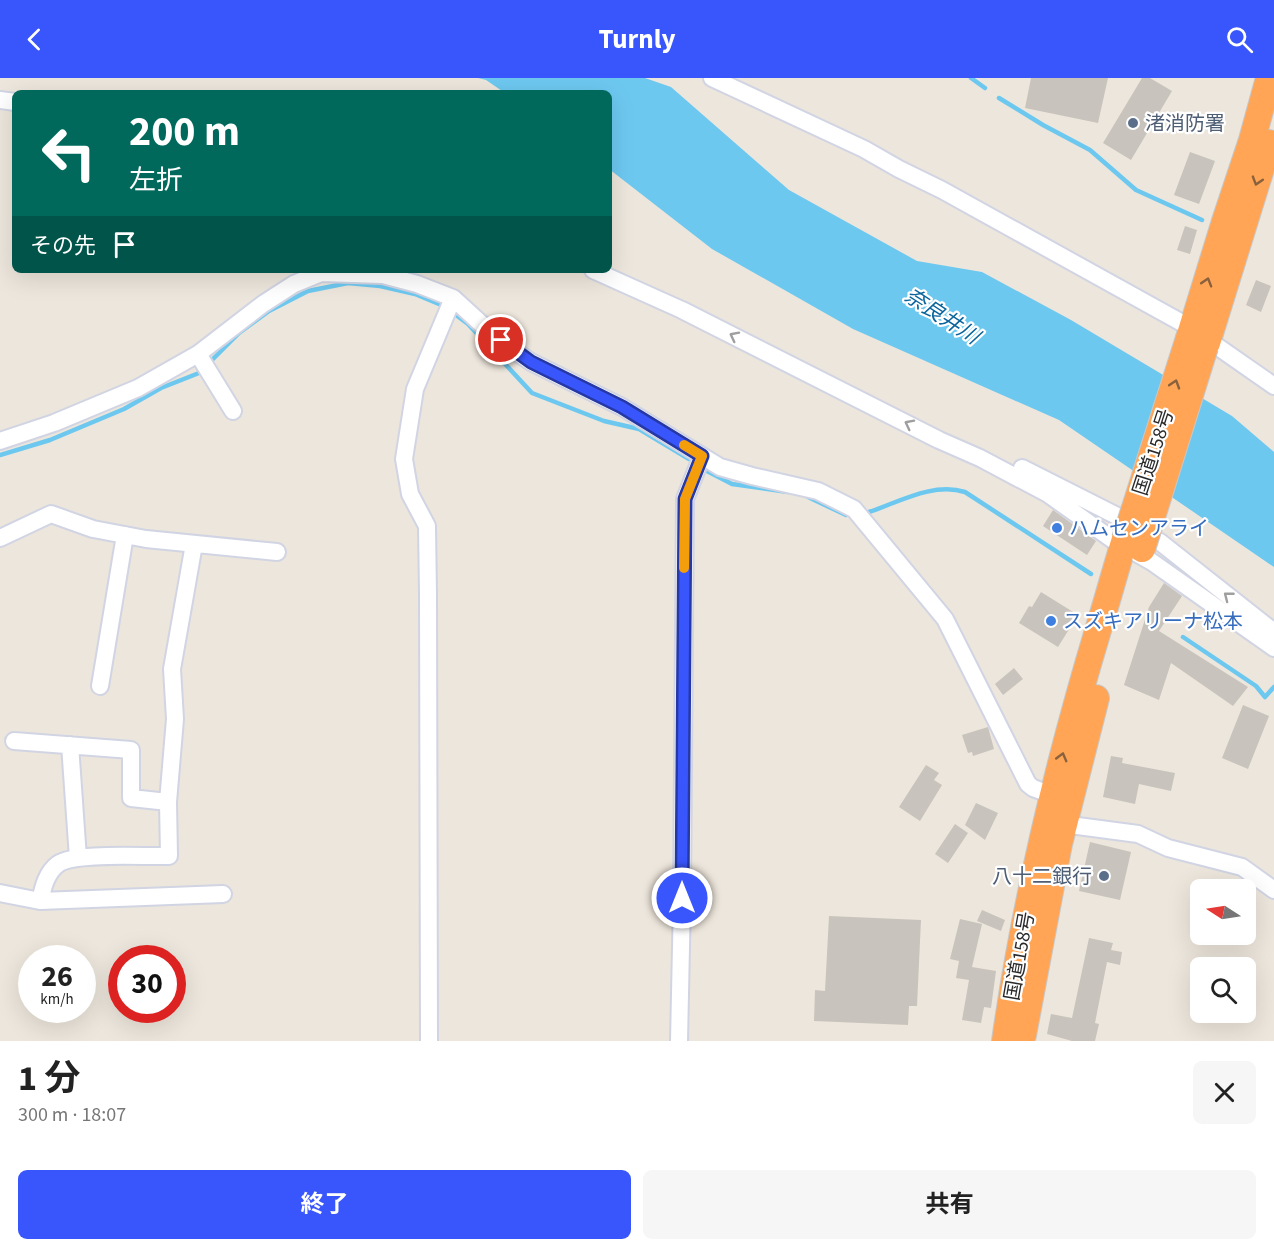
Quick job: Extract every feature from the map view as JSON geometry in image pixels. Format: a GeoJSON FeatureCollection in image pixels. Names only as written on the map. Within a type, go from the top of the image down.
{"type":"FeatureCollection","features":[{"type":"Feature","properties":{"kind":"highway","name":"国道158号"},"geometry":{"type":"LineString","coordinates":[[1199,338],[1225,221],[1252,140],[1269,78]]}},
{"type":"Feature","properties":{"kind":"highway","name":"国道158号"},"geometry":{"type":"LineString","coordinates":[[1005,1041],[1023,928],[1058,810],[1101,680],[1133,547],[1199,338],[1274,125]]}},
{"type":"Feature","properties":{"kind":"highway","name":"国道158号"},"geometry":{"type":"LineString","coordinates":[[1022,1041],[1038,951],[1058,810]]}},
{"type":"Feature","properties":{"kind":"street"},"geometry":{"type":"LineString","coordinates":[[712,78],[864,149],[899,170],[942,190],[1199,338],[1274,386]]}},
{"type":"Feature","properties":{"kind":"street"},"geometry":{"type":"LineString","coordinates":[[0,441],[54,423],[138,388],[198,354],[262,304],[294,284],[321,273],[383,275],[417,284],[453,298],[501,340],[531,362],[622,407],[720,467],[818,491],[854,509],[945,619],[1028,784],[1058,810],[1138,834],[1184,854],[1242,867],[1274,890]]}},
{"type":"Feature","properties":{"kind":"street"},"geometry":{"type":"LineString","coordinates":[[600,273],[682,310],[1048,494],[1133,547],[1274,648]]}},
{"type":"Feature","properties":{"kind":"street"},"geometry":{"type":"LineString","coordinates":[[429,1041],[427,526],[410,494],[404,459],[415,389],[453,298]]}},
{"type":"Feature","properties":{"kind":"street"},"geometry":{"type":"LineString","coordinates":[[198,354],[233,411]]}},
{"type":"Feature","properties":{"kind":"street"},"geometry":{"type":"LineString","coordinates":[[939,440],[984,450],[1117,516],[1160,542],[1274,632]]}},
{"type":"Feature","properties":{"kind":"street"},"geometry":{"type":"LineString","coordinates":[[679,1041],[685,499],[702,456]]}},
{"type":"Feature","properties":{"kind":"street"},"geometry":{"type":"LineString","coordinates":[[0,538],[51,514],[93,529],[146,539],[277,552]]}},
{"type":"Feature","properties":{"kind":"street"},"geometry":{"type":"LineString","coordinates":[[100,687],[125,535]]}},
{"type":"Feature","properties":{"kind":"street"},"geometry":{"type":"LineString","coordinates":[[40,901],[46,880],[57,865],[72,858],[169,856],[168,802],[175,719],[172,669],[194,544]]}},
{"type":"Feature","properties":{"kind":"street"},"geometry":{"type":"LineString","coordinates":[[14,741],[131,750],[131,798],[168,802]]}},
{"type":"Feature","properties":{"kind":"street"},"geometry":{"type":"LineString","coordinates":[[70,745],[78,858]]}},
{"type":"Feature","properties":{"kind":"street"},"geometry":{"type":"LineString","coordinates":[[0,893],[40,901],[223,894]]}},
{"type":"Feature","properties":{"kind":"water","name":"奈良井川"},"geometry":{"type":"Polygon","coordinates":[[[478,78],[645,78],[671,87],[789,190],[917,261],[982,272],[1071,320],[1232,416],[1274,452],[1274,567],[1059,420],[853,329],[712,249],[612,171],[612,90],[501,90],[486,80],[478,78]]]}},
{"type":"Feature","properties":{"kind":"building"},"geometry":{"type":"Polygon","coordinates":[[[1031,78],[1108,78],[1098,123],[1025,108],[1031,78]]]}},
{"type":"Feature","properties":{"kind":"building"},"geometry":{"type":"Polygon","coordinates":[[[1142,78],[1150,78],[1172,91],[1131,160],[1103,143],[1142,78]]]}},
{"type":"Feature","properties":{"kind":"building"},"geometry":{"type":"Polygon","coordinates":[[[1190,152],[1215,161],[1199,204],[1174,195],[1190,152]]]}},
{"type":"Feature","properties":{"kind":"building"},"geometry":{"type":"Polygon","coordinates":[[[1185,226],[1197,230],[1190,254],[1177,250],[1185,226]]]}},
{"type":"Feature","properties":{"kind":"building"},"geometry":{"type":"Polygon","coordinates":[[[1256,280],[1271,286],[1261,312],[1246,305],[1256,280]]]}},
{"type":"Feature","properties":{"kind":"building"},"geometry":{"type":"Polygon","coordinates":[[[1053,510],[1096,541],[1087,555],[1043,526],[1053,510]]]}},
{"type":"Feature","properties":{"kind":"building"},"geometry":{"type":"Polygon","coordinates":[[[1164,583],[1182,596],[1159,631],[1248,687],[1233,706],[1171,663],[1159,700],[1124,685],[1149,607],[1164,583]]]}},
{"type":"Feature","properties":{"kind":"building"},"geometry":{"type":"Polygon","coordinates":[[[1041,592],[1078,615],[1058,647],[1019,623],[1041,592]]]}},
{"type":"Feature","properties":{"kind":"building"},"geometry":{"type":"Polygon","coordinates":[[[1014,668],[1023,679],[1003,695],[995,684],[1014,668]]]}},
{"type":"Feature","properties":{"kind":"building"},"geometry":{"type":"Polygon","coordinates":[[[1243,705],[1269,716],[1248,769],[1222,758],[1243,705]]]}},
{"type":"Feature","properties":{"kind":"building"},"geometry":{"type":"Polygon","coordinates":[[[988,727],[994,749],[973,756],[972,752],[968,753],[962,735],[988,727]]]}},
{"type":"Feature","properties":{"kind":"building"},"geometry":{"type":"Polygon","coordinates":[[[1111,756],[1123,758],[1122,763],[1175,773],[1171,791],[1139,784],[1135,804],[1103,797],[1111,756]]]}},
{"type":"Feature","properties":{"kind":"building"},"geometry":{"type":"Polygon","coordinates":[[[926,765],[939,773],[934,780],[942,785],[920,821],[899,807],[926,765]]]}},
{"type":"Feature","properties":{"kind":"building"},"geometry":{"type":"Polygon","coordinates":[[[976,803],[998,813],[985,840],[965,825],[976,803]]]}},
{"type":"Feature","properties":{"kind":"building"},"geometry":{"type":"Polygon","coordinates":[[[955,824],[968,833],[948,863],[935,854],[955,824]]]}},
{"type":"Feature","properties":{"kind":"building"},"geometry":{"type":"Polygon","coordinates":[[[1090,842],[1131,852],[1120,900],[1079,891],[1090,842]]]}},
{"type":"Feature","properties":{"kind":"building"},"geometry":{"type":"Polygon","coordinates":[[[982,910],[1005,920],[1001,931],[977,921],[982,910]]]}},
{"type":"Feature","properties":{"kind":"building"},"geometry":{"type":"Polygon","coordinates":[[[829,916],[921,920],[917,1006],[909,1006],[908,1025],[814,1021],[815,990],[825,991],[829,916]]]}},
{"type":"Feature","properties":{"kind":"building"},"geometry":{"type":"Polygon","coordinates":[[[960,919],[982,924],[972,967],[996,971],[991,1008],[984,1007],[981,1023],[962,1020],[969,980],[956,978],[959,961],[950,959],[960,919]]]}},
{"type":"Feature","properties":{"kind":"building"},"geometry":{"type":"Polygon","coordinates":[[[1089,938],[1113,943],[1111,950],[1122,952],[1120,965],[1107,962],[1095,1023],[1099,1024],[1095,1041],[1072,1041],[1047,1034],[1051,1014],[1072,1018],[1089,938]]]}},
{"type":"Feature","properties":{"kind":"waterway"},"geometry":{"type":"LineString","coordinates":[[971,78],[985,88]]}},
{"type":"Feature","properties":{"kind":"waterway"},"geometry":{"type":"LineString","coordinates":[[999,98],[1090,150],[1136,190],[1202,220]]}},
{"type":"Feature","properties":{"kind":"waterway"},"geometry":{"type":"LineString","coordinates":[[0,455],[50,440],[124,409],[161,388],[199,373],[239,333],[269,311],[308,291],[348,283],[380,286],[415,294],[446,307]]}},
{"type":"Feature","properties":{"kind":"waterway"},"geometry":{"type":"LineString","coordinates":[[452,312],[468,324],[532,393],[604,421],[639,429],[689,459]]}},
{"type":"Feature","properties":{"kind":"waterway"},"geometry":{"type":"LineString","coordinates":[[703,469],[732,484],[788,492]]}},
{"type":"Feature","properties":{"kind":"waterway"},"geometry":{"type":"LineString","coordinates":[[869,512],[928,491],[965,492],[1091,574]]}},
{"type":"Feature","properties":{"kind":"waterway"},"geometry":{"type":"LineString","coordinates":[[808,497],[846,515]]}},
{"type":"Feature","properties":{"kind":"waterway"},"geometry":{"type":"LineString","coordinates":[[1183,637],[1256,686],[1265,697],[1274,687]]}},
{"type":"Feature","properties":{"kind":"slow traffic"},"geometry":{"type":"LineString","coordinates":[[684,445],[702,456],[685,499],[684,568]]}},
{"type":"Feature","properties":{"kind":"place","name":"渚消防署"},"geometry":{"type":"Point","coordinates":[1133,123]}},
{"type":"Feature","properties":{"kind":"place","name":"ハムセンアライ"},"geometry":{"type":"Point","coordinates":[1057,528]}},
{"type":"Feature","properties":{"kind":"place","name":"スズキアリーナ松本"},"geometry":{"type":"Point","coordinates":[1051,621]}},
{"type":"Feature","properties":{"kind":"place","name":"八十二銀行"},"geometry":{"type":"Point","coordinates":[1104,876]}},
{"type":"Feature","properties":{"kind":"route"},"geometry":{"type":"LineString","coordinates":[[501,340],[531,362],[622,407],[702,456],[685,499],[682,898]]}}]}
